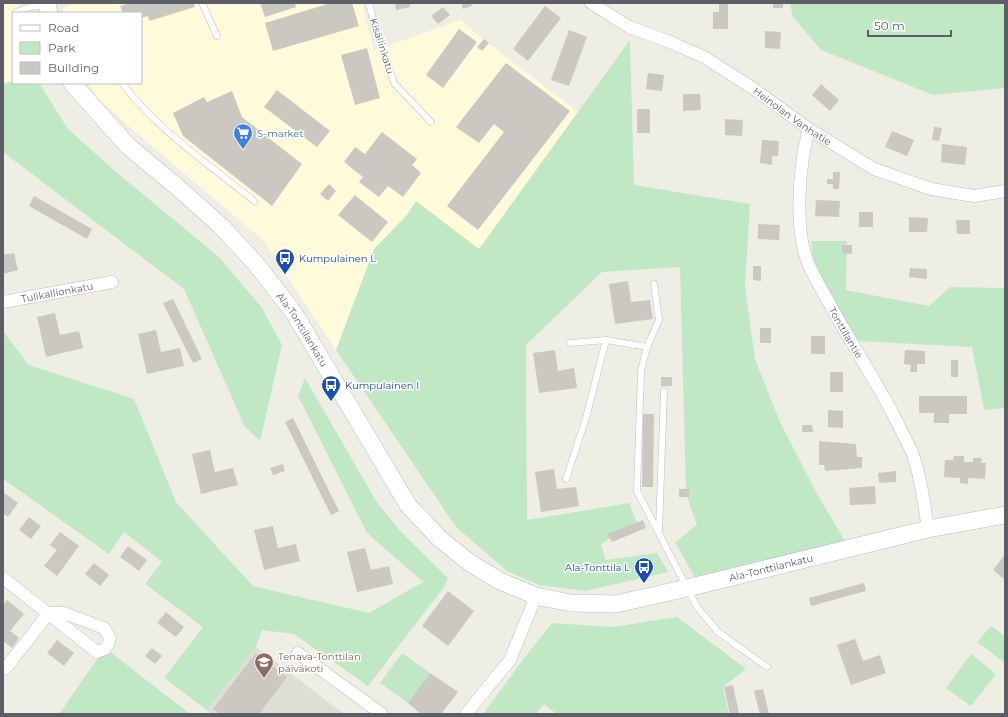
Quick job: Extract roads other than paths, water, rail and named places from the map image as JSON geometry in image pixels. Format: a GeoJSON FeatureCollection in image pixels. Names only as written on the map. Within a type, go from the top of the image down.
{"type":"FeatureCollection","features":[{"type":"Feature","properties":{"kind":"street","name":"Heinolan Vanhatie"},"geometry":{"type":"LineString","coordinates":[[591,3],[629,27],[704,57],[809,129],[874,169],[931,189],[974,196],[1005,191]]}},
{"type":"Feature","properties":{"kind":"street","name":"Ala-Tonttilankatu"},"geometry":{"type":"LineString","coordinates":[[73,84],[128,146],[221,226],[256,264],[294,313],[408,505],[439,538],[470,563],[500,581],[536,596],[570,603],[616,604],[928,529],[1005,516]]}},
{"type":"Feature","properties":{"kind":"street","name":"Tonttilantie"},"geometry":{"type":"LineString","coordinates":[[809,129],[806,140],[800,186],[799,215],[808,263],[838,320],[886,400],[911,452],[921,480],[928,529]]}},
{"type":"Feature","properties":{"kind":"street","name":"Tulikallionkatu"},"geometry":{"type":"LineString","coordinates":[[3,302],[112,282]]}},
{"type":"Feature","properties":{"kind":"street"},"geometry":{"type":"LineString","coordinates":[[3,578],[97,652],[105,649],[109,643],[110,638],[104,628],[64,613],[49,613]]}},
{"type":"Feature","properties":{"kind":"street"},"geometry":{"type":"LineString","coordinates":[[466,714],[510,660],[536,596]]}},
{"type":"Feature","properties":{"kind":"street"},"geometry":{"type":"LineString","coordinates":[[6,669],[49,613]]}},
{"type":"Feature","properties":{"kind":"street"},"geometry":{"type":"LineString","coordinates":[[298,654],[382,714]]}},
{"type":"Feature","properties":{"kind":"lane"},"geometry":{"type":"LineString","coordinates":[[202,3],[217,36]]}},
{"type":"Feature","properties":{"kind":"lane","name":"Kisällinkatu"},"geometry":{"type":"LineString","coordinates":[[369,3],[375,28],[394,83],[432,122]]}},
{"type":"Feature","properties":{"kind":"lane"},"geometry":{"type":"LineString","coordinates":[[16,12],[30,7],[48,5]]}},
{"type":"Feature","properties":{"kind":"lane"},"geometry":{"type":"LineString","coordinates":[[123,84],[146,112],[166,130],[254,201]]}},
{"type":"Feature","properties":{"kind":"lane"},"geometry":{"type":"LineString","coordinates":[[654,284],[659,320],[647,347],[641,372],[637,491],[697,606],[718,632],[767,667]]}},
{"type":"Feature","properties":{"kind":"lane"},"geometry":{"type":"LineString","coordinates":[[570,343],[606,340],[647,347]]}},
{"type":"Feature","properties":{"kind":"lane"},"geometry":{"type":"LineString","coordinates":[[566,479],[586,418],[606,340]]}},
{"type":"Feature","properties":{"kind":"lane"},"geometry":{"type":"LineString","coordinates":[[659,532],[664,391]]}},
{"type":"Feature","properties":{"kind":"place","name":"S-market"},"geometry":{"type":"Point","coordinates":[243,150]}},
{"type":"Feature","properties":{"kind":"place","name":"Kumpulainen L"},"geometry":{"type":"Point","coordinates":[285,275]}},
{"type":"Feature","properties":{"kind":"place","name":"Kumpulainen I"},"geometry":{"type":"Point","coordinates":[331,402]}},
{"type":"Feature","properties":{"kind":"place","name":"Ala-Tonttila L"},"geometry":{"type":"Point","coordinates":[644,584]}},
{"type":"Feature","properties":{"kind":"place","name":"Tenava-Tonttilan päiväkoti"},"geometry":{"type":"Point","coordinates":[264,679]}}]}
